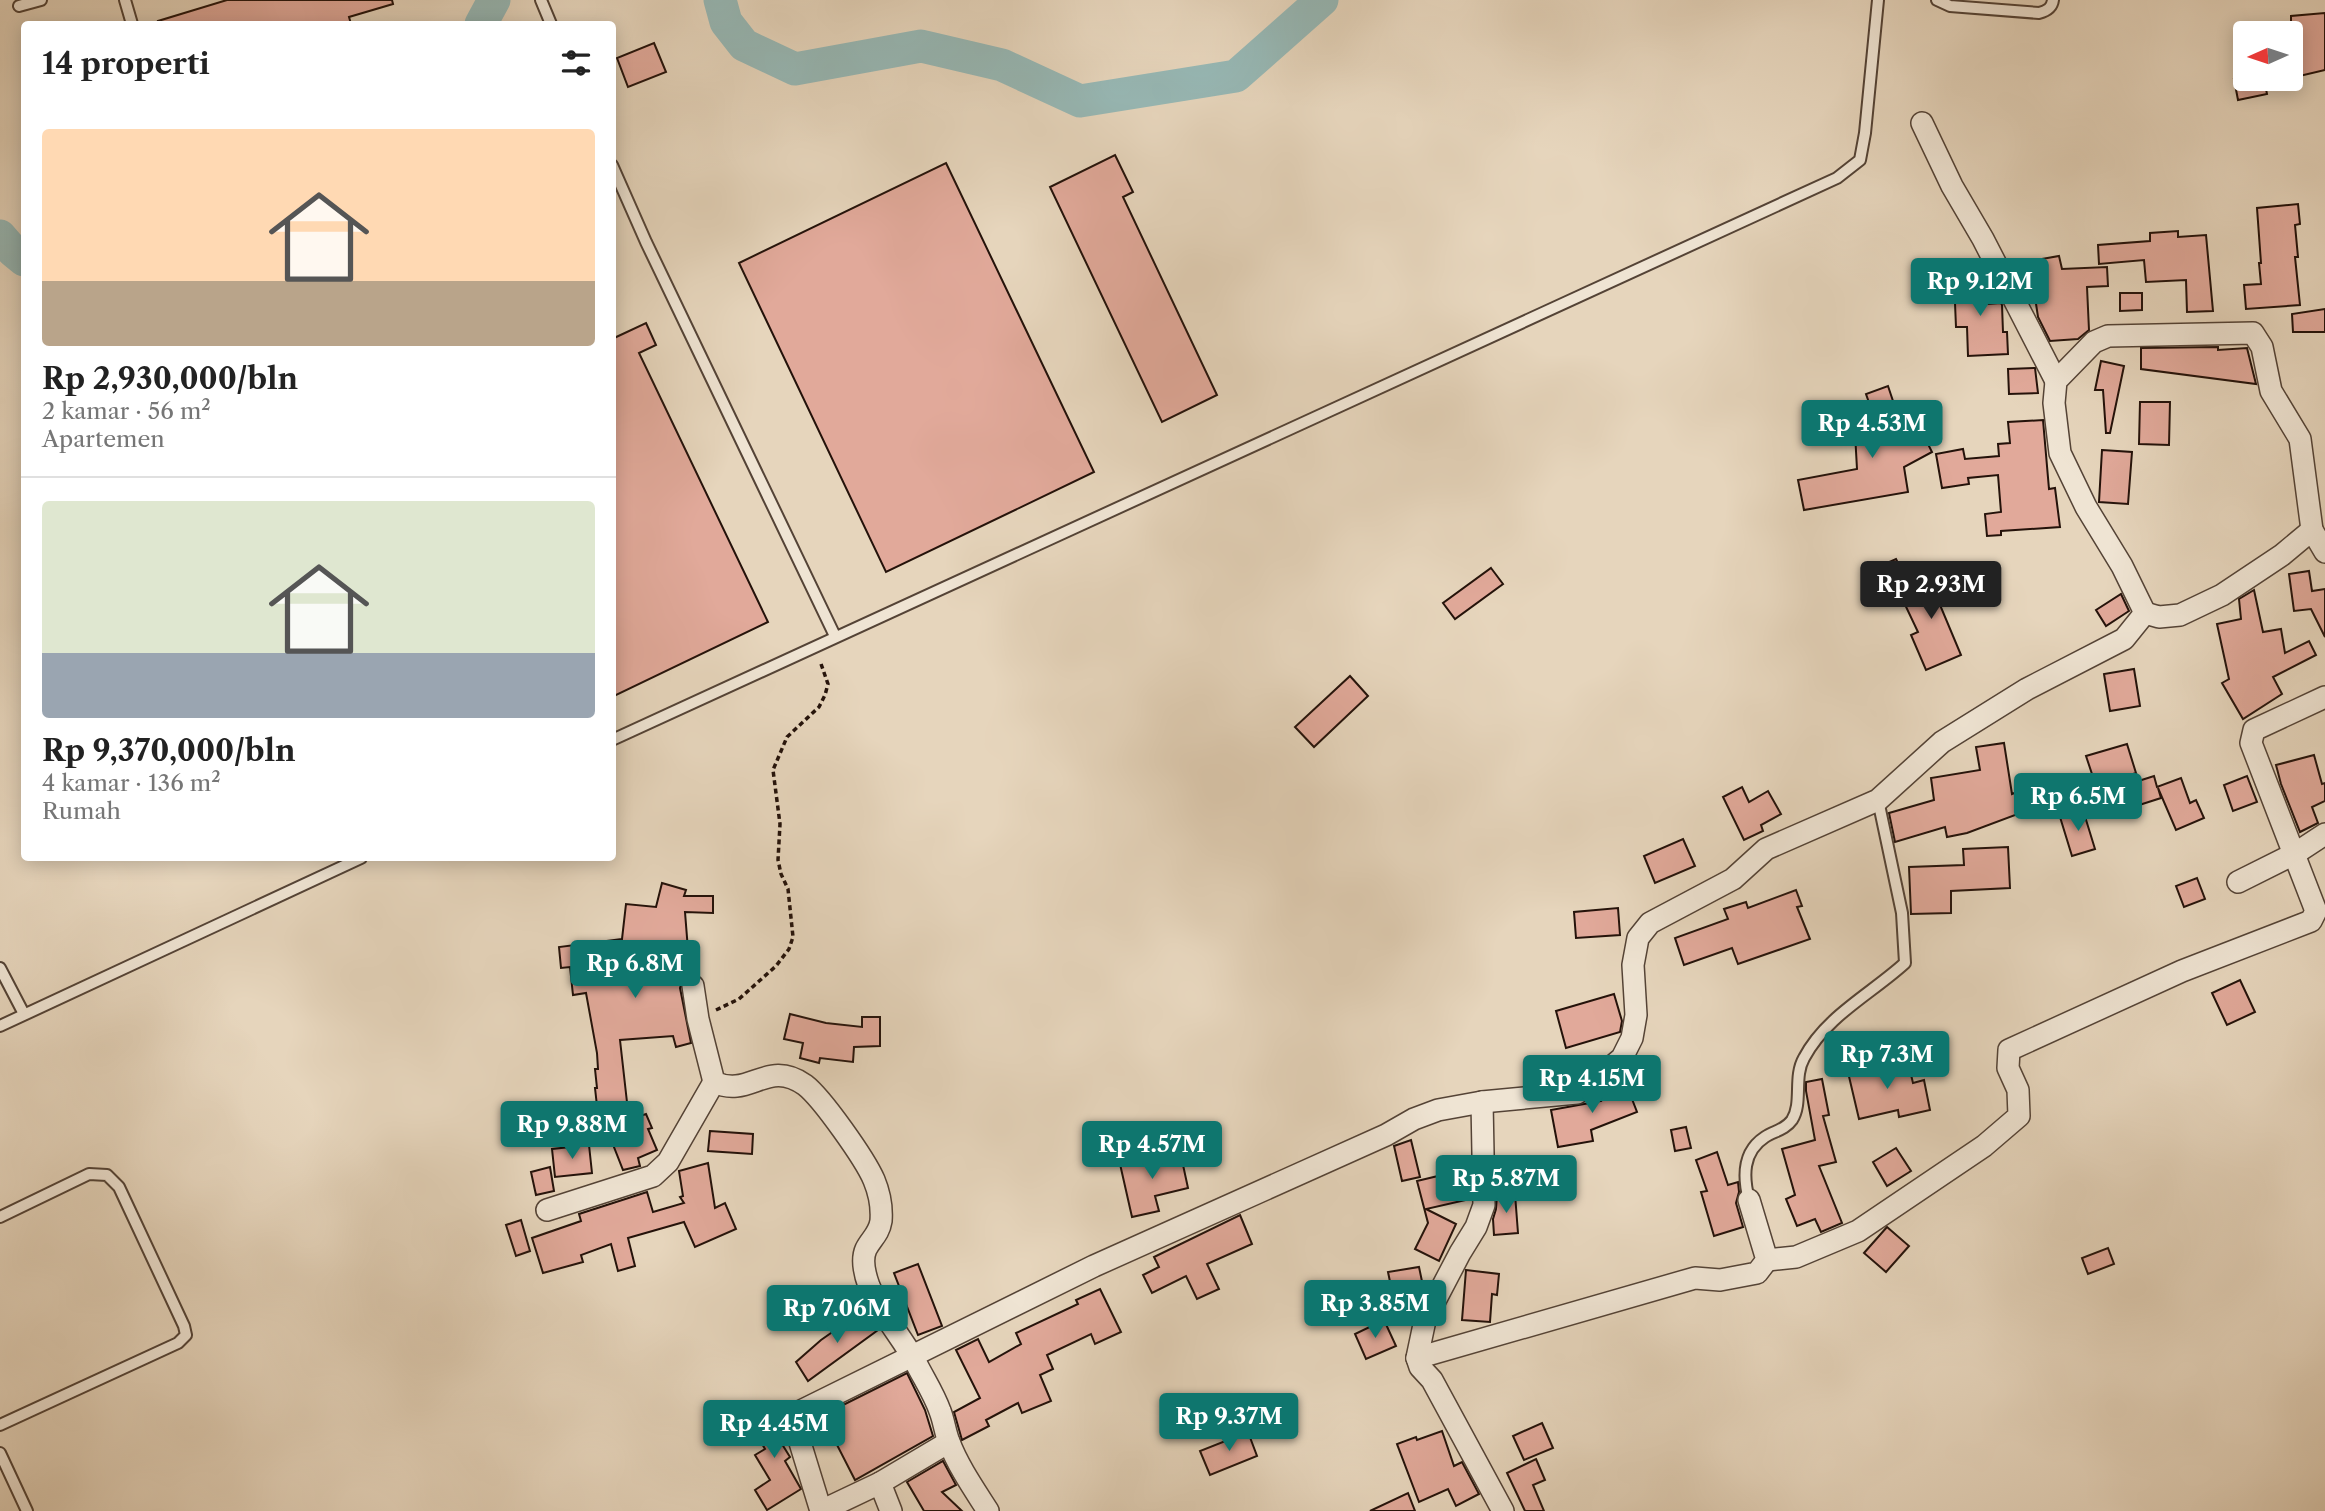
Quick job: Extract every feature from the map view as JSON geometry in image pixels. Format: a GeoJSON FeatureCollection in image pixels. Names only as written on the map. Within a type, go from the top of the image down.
{"type":"FeatureCollection","features":[{"type":"Feature","properties":{"kind":"street"},"geometry":{"type":"LineString","coordinates":[[1922,123],[1952,186],[1983,239],[2056,381],[2053,403],[2060,453],[2086,507],[2117,557],[2145,613],[2159,617],[2180,615],[2222,595],[2282,555],[2312,530]]}},
{"type":"Feature","properties":{"kind":"street"},"geometry":{"type":"LineString","coordinates":[[2056,381],[2094,342],[2108,337],[2253,333],[2262,347],[2271,391],[2300,439],[2312,530],[2325,552]]}},
{"type":"Feature","properties":{"kind":"street"},"geometry":{"type":"LineString","coordinates":[[949,1442],[880,1483],[821,1511],[793,1423],[801,1411],[912,1355],[1094,1266],[1386,1135],[1414,1119],[1438,1110],[1482,1102],[1577,1093],[1622,1058],[1632,1038],[1636,1015],[1633,965],[1638,938],[1650,923],[1733,879],[1766,849],[1878,800],[1942,743],[2027,689],[2124,639],[2145,613]]}},
{"type":"Feature","properties":{"kind":"street"},"geometry":{"type":"LineString","coordinates":[[1417,1358],[1695,1278],[1720,1280],[1757,1273],[1767,1261],[1796,1257],[1858,1231],[1984,1146],[2019,1116],[2018,1090],[2008,1068],[2009,1050],[2182,971],[2311,921],[2316,911],[2250,743],[2254,730],[2325,697]]}},
{"type":"Feature","properties":{"kind":"street"},"geometry":{"type":"LineString","coordinates":[[2238,882],[2295,853],[2325,834]]}},
{"type":"Feature","properties":{"kind":"street"},"geometry":{"type":"LineString","coordinates":[[547,1210],[653,1176],[668,1162],[714,1082],[698,1019],[694,986]]}},
{"type":"Feature","properties":{"kind":"street"},"geometry":{"type":"LineString","coordinates":[[714,1082],[722,1086],[736,1087],[774,1074],[782,1074],[806,1086],[833,1117],[873,1179],[880,1200],[878,1229],[866,1250],[864,1268],[869,1287],[912,1355],[940,1409],[949,1442],[988,1511]]}},
{"type":"Feature","properties":{"kind":"street"},"geometry":{"type":"LineString","coordinates":[[1482,1102],[1484,1205],[1476,1227],[1425,1320],[1417,1358],[1420,1367],[1432,1380],[1503,1511]]}},
{"type":"Feature","properties":{"kind":"street"},"geometry":{"type":"LineString","coordinates":[[1749,1200],[1767,1261]]}},
{"type":"Feature","properties":{"kind":"street"},"geometry":{"type":"LineString","coordinates":[[880,1483],[891,1511]]}},
{"type":"Feature","properties":{"kind":"lane"},"geometry":{"type":"LineString","coordinates":[[19,6],[41,0]]}},
{"type":"Feature","properties":{"kind":"lane"},"geometry":{"type":"LineString","coordinates":[[125,0],[131,21]]}},
{"type":"Feature","properties":{"kind":"lane"},"geometry":{"type":"LineString","coordinates":[[541,0],[550,21]]}},
{"type":"Feature","properties":{"kind":"lane"},"geometry":{"type":"LineString","coordinates":[[616,738],[1836,178],[1860,160],[1866,133],[1878,0]]}},
{"type":"Feature","properties":{"kind":"lane"},"geometry":{"type":"LineString","coordinates":[[1937,0],[1950,6],[2039,13],[2047,11],[2053,0]]}},
{"type":"Feature","properties":{"kind":"lane"},"geometry":{"type":"LineString","coordinates":[[616,174],[835,636]]}},
{"type":"Feature","properties":{"kind":"lane"},"geometry":{"type":"LineString","coordinates":[[1749,1200],[1745,1185],[1746,1164],[1751,1148],[1765,1137],[1784,1128],[1793,1119],[1798,1072],[1803,1058],[1824,1027],[1905,963],[1902,913],[1878,800]]}},
{"type":"Feature","properties":{"kind":"lane"},"geometry":{"type":"LineString","coordinates":[[0,1026],[354,861]]}},
{"type":"Feature","properties":{"kind":"lane"},"geometry":{"type":"LineString","coordinates":[[0,968],[23,1014]]}},
{"type":"Feature","properties":{"kind":"lane"},"geometry":{"type":"LineString","coordinates":[[0,1217],[89,1174],[107,1175],[119,1187],[186,1335],[178,1343],[0,1425]]}},
{"type":"Feature","properties":{"kind":"lane"},"geometry":{"type":"LineString","coordinates":[[0,1452],[27,1511]]}},
{"type":"Feature","properties":{"kind":"path"},"geometry":{"type":"LineString","coordinates":[[698,1019],[739,999],[768,974],[789,949],[793,936],[788,889],[778,860],[780,824],[773,770],[787,737],[819,707],[825,695],[828,684],[815,646]]}},
{"type":"Feature","properties":{"kind":"building"},"geometry":{"type":"Polygon","coordinates":[[[227,0],[392,0],[393,4],[349,17],[350,21],[158,21],[227,0]]]}},
{"type":"Feature","properties":{"kind":"building"},"geometry":{"type":"Polygon","coordinates":[[[2325,13],[2325,70],[2303,75],[2303,21],[2291,21],[2291,16],[2325,13]]]}},
{"type":"Feature","properties":{"kind":"building"},"geometry":{"type":"Polygon","coordinates":[[[654,43],[666,72],[628,87],[617,58],[654,43]]]}},
{"type":"Feature","properties":{"kind":"building"},"geometry":{"type":"Polygon","coordinates":[[[2236,91],[2266,91],[2267,94],[2238,100],[2236,91]]]}},
{"type":"Feature","properties":{"kind":"building"},"geometry":{"type":"Polygon","coordinates":[[[1115,155],[1133,192],[1123,197],[1217,395],[1162,422],[1050,187],[1115,155]]]}},
{"type":"Feature","properties":{"kind":"building"},"geometry":{"type":"Polygon","coordinates":[[[946,163],[1094,472],[886,572],[739,263],[946,163]]]}},
{"type":"Feature","properties":{"kind":"building"},"geometry":{"type":"Polygon","coordinates":[[[2298,204],[2300,224],[2295,225],[2298,257],[2295,257],[2300,305],[2246,309],[2244,285],[2261,284],[2257,208],[2298,204]]]}},
{"type":"Feature","properties":{"kind":"building"},"geometry":{"type":"Polygon","coordinates":[[[2178,231],[2178,237],[2206,235],[2213,311],[2187,312],[2186,280],[2146,282],[2144,260],[2099,264],[2098,245],[2150,241],[2150,233],[2178,231]]]}},
{"type":"Feature","properties":{"kind":"building"},"geometry":{"type":"Polygon","coordinates":[[[2059,256],[2062,269],[2107,267],[2108,286],[2087,287],[2089,330],[2078,339],[2050,341],[2038,317],[2033,284],[2022,286],[2013,264],[2059,256]]]}},
{"type":"Feature","properties":{"kind":"building"},"geometry":{"type":"Polygon","coordinates":[[[1986,278],[1988,304],[2002,305],[2003,332],[2007,332],[2008,354],[1968,356],[1967,327],[1956,327],[1954,279],[1986,278]]]}},
{"type":"Feature","properties":{"kind":"building"},"geometry":{"type":"Polygon","coordinates":[[[2120,293],[2142,293],[2142,310],[2120,311],[2120,293]]]}},
{"type":"Feature","properties":{"kind":"building"},"geometry":{"type":"Polygon","coordinates":[[[2325,309],[2325,332],[2293,332],[2292,314],[2325,309]]]}},
{"type":"Feature","properties":{"kind":"building"},"geometry":{"type":"Polygon","coordinates":[[[646,323],[656,345],[639,353],[768,622],[616,695],[616,337],[646,323]]]}},
{"type":"Feature","properties":{"kind":"building"},"geometry":{"type":"Polygon","coordinates":[[[2218,347],[2218,350],[2247,348],[2256,384],[2141,369],[2141,348],[2218,347]]]}},
{"type":"Feature","properties":{"kind":"building"},"geometry":{"type":"Polygon","coordinates":[[[2101,361],[2124,366],[2110,433],[2106,433],[2103,390],[2095,390],[2101,361]]]}},
{"type":"Feature","properties":{"kind":"building"},"geometry":{"type":"Polygon","coordinates":[[[2035,368],[2038,393],[2009,394],[2008,369],[2035,368]]]}},
{"type":"Feature","properties":{"kind":"building"},"geometry":{"type":"Polygon","coordinates":[[[1888,386],[1899,419],[1912,412],[1932,452],[1904,467],[1908,492],[1804,510],[1798,480],[1857,469],[1855,433],[1879,431],[1866,394],[1888,386]]]}},
{"type":"Feature","properties":{"kind":"building"},"geometry":{"type":"Polygon","coordinates":[[[2140,402],[2170,402],[2169,445],[2139,444],[2140,402]]]}},
{"type":"Feature","properties":{"kind":"building"},"geometry":{"type":"Polygon","coordinates":[[[2043,420],[2049,489],[2055,488],[2060,527],[2001,531],[2001,535],[1987,536],[1985,514],[2001,512],[1998,475],[1968,478],[1969,484],[1942,488],[1936,454],[1963,449],[1965,459],[1999,456],[1998,444],[2010,443],[2008,422],[2043,420]]]}},
{"type":"Feature","properties":{"kind":"building"},"geometry":{"type":"Polygon","coordinates":[[[2102,450],[2132,452],[2128,504],[2099,502],[2102,450]]]}},
{"type":"Feature","properties":{"kind":"building"},"geometry":{"type":"Polygon","coordinates":[[[1896,559],[1908,584],[1893,592],[1880,566],[1896,559]]]}},
{"type":"Feature","properties":{"kind":"building"},"geometry":{"type":"Polygon","coordinates":[[[1491,568],[1503,584],[1455,619],[1443,603],[1491,568]]]}},
{"type":"Feature","properties":{"kind":"building"},"geometry":{"type":"Polygon","coordinates":[[[2309,571],[2312,591],[2325,589],[2325,637],[2311,609],[2294,611],[2289,574],[2309,571]]]}},
{"type":"Feature","properties":{"kind":"building"},"geometry":{"type":"Polygon","coordinates":[[[1938,572],[1951,600],[1940,605],[1961,655],[1926,670],[1911,635],[1918,632],[1899,592],[1938,572]]]}},
{"type":"Feature","properties":{"kind":"building"},"geometry":{"type":"Polygon","coordinates":[[[2254,590],[2263,632],[2281,629],[2285,653],[2309,641],[2316,655],[2273,677],[2282,694],[2243,719],[2222,683],[2229,679],[2217,624],[2241,619],[2239,599],[2254,590]]]}},
{"type":"Feature","properties":{"kind":"building"},"geometry":{"type":"Polygon","coordinates":[[[2121,594],[2129,611],[2106,626],[2096,610],[2121,594]]]}},
{"type":"Feature","properties":{"kind":"building"},"geometry":{"type":"Polygon","coordinates":[[[2134,669],[2140,706],[2110,711],[2104,674],[2134,669]]]}},
{"type":"Feature","properties":{"kind":"building"},"geometry":{"type":"Polygon","coordinates":[[[1350,676],[1368,696],[1314,747],[1295,727],[1350,676]]]}},
{"type":"Feature","properties":{"kind":"building"},"geometry":{"type":"Polygon","coordinates":[[[2004,743],[2012,794],[2019,791],[2026,811],[1967,833],[1947,837],[1945,827],[1895,842],[1889,813],[1934,800],[1931,778],[1980,770],[1976,747],[2004,743]]]}},
{"type":"Feature","properties":{"kind":"building"},"geometry":{"type":"Polygon","coordinates":[[[2127,744],[2136,773],[2106,783],[2105,780],[2095,783],[2086,756],[2127,744]]]}},
{"type":"Feature","properties":{"kind":"building"},"geometry":{"type":"Polygon","coordinates":[[[2314,755],[2322,784],[2325,783],[2325,801],[2312,807],[2318,823],[2300,832],[2276,765],[2314,755]]]}},
{"type":"Feature","properties":{"kind":"building"},"geometry":{"type":"Polygon","coordinates":[[[2154,776],[2157,787],[2181,778],[2190,803],[2196,800],[2204,818],[2176,830],[2158,788],[2161,798],[2133,807],[2126,785],[2154,776]]]}},
{"type":"Feature","properties":{"kind":"building"},"geometry":{"type":"Polygon","coordinates":[[[2247,776],[2257,802],[2233,811],[2224,785],[2247,776]]]}},
{"type":"Feature","properties":{"kind":"building"},"geometry":{"type":"Polygon","coordinates":[[[1742,787],[1749,802],[1768,791],[1781,814],[1761,825],[1763,831],[1744,840],[1723,797],[1742,787]]]}},
{"type":"Feature","properties":{"kind":"building"},"geometry":{"type":"Polygon","coordinates":[[[2083,810],[2095,849],[2072,856],[2060,817],[2083,810]]]}},
{"type":"Feature","properties":{"kind":"building"},"geometry":{"type":"Polygon","coordinates":[[[1683,839],[1695,866],[1655,883],[1644,856],[1683,839]]]}},
{"type":"Feature","properties":{"kind":"building"},"geometry":{"type":"Polygon","coordinates":[[[2008,847],[2010,888],[1951,891],[1951,913],[1911,914],[1909,867],[1964,865],[1963,849],[2008,847]]]}},
{"type":"Feature","properties":{"kind":"building"},"geometry":{"type":"Polygon","coordinates":[[[2197,878],[2205,899],[2184,907],[2176,886],[2197,878]]]}},
{"type":"Feature","properties":{"kind":"building"},"geometry":{"type":"Polygon","coordinates":[[[662,883],[686,890],[684,896],[713,896],[713,913],[685,912],[688,950],[696,974],[684,976],[680,988],[691,1043],[676,1047],[673,1036],[620,1040],[629,1120],[646,1114],[652,1128],[648,1129],[657,1150],[638,1158],[640,1166],[623,1170],[612,1142],[619,1142],[605,1105],[597,1106],[597,1053],[586,993],[573,995],[570,967],[561,968],[559,947],[622,939],[626,904],[656,907],[662,883]]]}},
{"type":"Feature","properties":{"kind":"building"},"geometry":{"type":"Polygon","coordinates":[[[1796,890],[1802,906],[1797,907],[1810,939],[1738,964],[1732,948],[1684,965],[1675,938],[1728,919],[1724,909],[1746,902],[1748,908],[1796,890]]]}},
{"type":"Feature","properties":{"kind":"building"},"geometry":{"type":"Polygon","coordinates":[[[1618,908],[1620,935],[1576,938],[1574,912],[1618,908]]]}},
{"type":"Feature","properties":{"kind":"building"},"geometry":{"type":"Polygon","coordinates":[[[2240,980],[2255,1012],[2227,1025],[2212,993],[2240,980]]]}},
{"type":"Feature","properties":{"kind":"building"},"geometry":{"type":"Polygon","coordinates":[[[1614,994],[1622,1021],[1620,1032],[1566,1048],[1556,1011],[1614,994]]]}},
{"type":"Feature","properties":{"kind":"building"},"geometry":{"type":"Polygon","coordinates":[[[790,1014],[826,1023],[862,1027],[862,1017],[880,1017],[880,1046],[854,1047],[853,1062],[820,1058],[819,1063],[800,1058],[803,1043],[784,1039],[790,1014]]]}},
{"type":"Feature","properties":{"kind":"building"},"geometry":{"type":"Polygon","coordinates":[[[1876,1062],[1878,1071],[1908,1062],[1913,1083],[1924,1080],[1930,1110],[1899,1117],[1898,1110],[1859,1119],[1847,1068],[1876,1062]]]}},
{"type":"Feature","properties":{"kind":"building"},"geometry":{"type":"Polygon","coordinates":[[[1822,1079],[1829,1115],[1823,1116],[1836,1162],[1819,1166],[1842,1223],[1821,1232],[1815,1219],[1797,1226],[1786,1199],[1795,1195],[1782,1149],[1815,1140],[1806,1082],[1822,1079]]]}},
{"type":"Feature","properties":{"kind":"building"},"geometry":{"type":"Polygon","coordinates":[[[1625,1081],[1637,1112],[1591,1130],[1593,1141],[1558,1147],[1551,1110],[1601,1101],[1599,1094],[1607,1087],[1625,1081]]]}},
{"type":"Feature","properties":{"kind":"building"},"geometry":{"type":"Polygon","coordinates":[[[1686,1127],[1691,1148],[1675,1151],[1671,1130],[1686,1127]]]}},
{"type":"Feature","properties":{"kind":"building"},"geometry":{"type":"Polygon","coordinates":[[[710,1131],[753,1134],[752,1154],[708,1151],[710,1131]]]}},
{"type":"Feature","properties":{"kind":"building"},"geometry":{"type":"Polygon","coordinates":[[[1411,1140],[1420,1177],[1402,1181],[1394,1146],[1411,1140]]]}},
{"type":"Feature","properties":{"kind":"building"},"geometry":{"type":"Polygon","coordinates":[[[589,1145],[592,1173],[555,1177],[552,1149],[589,1145]]]}},
{"type":"Feature","properties":{"kind":"building"},"geometry":{"type":"Polygon","coordinates":[[[1896,1148],[1911,1171],[1887,1186],[1873,1162],[1896,1148]]]}},
{"type":"Feature","properties":{"kind":"building"},"geometry":{"type":"Polygon","coordinates":[[[1180,1151],[1188,1188],[1155,1196],[1159,1211],[1132,1217],[1120,1164],[1180,1151]]]}},
{"type":"Feature","properties":{"kind":"building"},"geometry":{"type":"Polygon","coordinates":[[[1717,1152],[1728,1185],[1738,1182],[1736,1203],[1743,1227],[1714,1236],[1701,1192],[1707,1191],[1696,1160],[1717,1152]]]}},
{"type":"Feature","properties":{"kind":"building"},"geometry":{"type":"Polygon","coordinates":[[[708,1163],[715,1208],[725,1203],[736,1229],[695,1247],[684,1222],[628,1238],[635,1266],[618,1271],[611,1244],[581,1255],[583,1262],[543,1273],[532,1238],[581,1221],[579,1214],[647,1192],[653,1212],[684,1203],[680,1197],[683,1196],[679,1171],[708,1163]]]}},
{"type":"Feature","properties":{"kind":"building"},"geometry":{"type":"Polygon","coordinates":[[[1537,1165],[1543,1187],[1519,1194],[1513,1172],[1537,1165]]]}},
{"type":"Feature","properties":{"kind":"building"},"geometry":{"type":"Polygon","coordinates":[[[550,1167],[554,1191],[536,1195],[531,1172],[550,1167]]]}},
{"type":"Feature","properties":{"kind":"building"},"geometry":{"type":"Polygon","coordinates":[[[1463,1170],[1470,1199],[1426,1209],[1456,1224],[1439,1261],[1415,1249],[1428,1223],[1417,1181],[1463,1170]]]}},
{"type":"Feature","properties":{"kind":"building"},"geometry":{"type":"Polygon","coordinates":[[[1515,1194],[1518,1233],[1494,1235],[1493,1219],[1497,1195],[1515,1194]]]}},
{"type":"Feature","properties":{"kind":"building"},"geometry":{"type":"Polygon","coordinates":[[[1240,1215],[1252,1244],[1207,1264],[1219,1289],[1197,1299],[1186,1276],[1152,1293],[1143,1275],[1159,1267],[1154,1257],[1240,1215]]]}},
{"type":"Feature","properties":{"kind":"building"},"geometry":{"type":"Polygon","coordinates":[[[521,1220],[530,1251],[516,1256],[506,1225],[521,1220]]]}},
{"type":"Feature","properties":{"kind":"building"},"geometry":{"type":"Polygon","coordinates":[[[1887,1227],[1909,1246],[1886,1272],[1864,1253],[1887,1227]]]}},
{"type":"Feature","properties":{"kind":"building"},"geometry":{"type":"Polygon","coordinates":[[[2108,1248],[2114,1264],[2088,1274],[2082,1258],[2108,1248]]]}},
{"type":"Feature","properties":{"kind":"building"},"geometry":{"type":"Polygon","coordinates":[[[918,1264],[942,1326],[918,1335],[894,1273],[918,1264]]]}},
{"type":"Feature","properties":{"kind":"building"},"geometry":{"type":"Polygon","coordinates":[[[1419,1267],[1424,1291],[1393,1296],[1388,1272],[1419,1267]]]}},
{"type":"Feature","properties":{"kind":"building"},"geometry":{"type":"Polygon","coordinates":[[[1466,1270],[1499,1274],[1497,1295],[1492,1294],[1490,1322],[1462,1320],[1466,1270]]]}},
{"type":"Feature","properties":{"kind":"building"},"geometry":{"type":"Polygon","coordinates":[[[1100,1289],[1121,1332],[1095,1344],[1091,1334],[1047,1355],[1053,1369],[1040,1375],[1051,1401],[1022,1413],[1018,1403],[986,1420],[989,1426],[962,1440],[954,1412],[980,1398],[956,1350],[978,1339],[989,1362],[1021,1344],[1016,1333],[1078,1304],[1076,1300],[1100,1289]]]}},
{"type":"Feature","properties":{"kind":"building"},"geometry":{"type":"Polygon","coordinates":[[[864,1310],[878,1330],[808,1381],[796,1362],[821,1340],[864,1310]]]}},
{"type":"Feature","properties":{"kind":"building"},"geometry":{"type":"Polygon","coordinates":[[[1384,1320],[1396,1346],[1366,1359],[1355,1334],[1384,1320]]]}},
{"type":"Feature","properties":{"kind":"building"},"geometry":{"type":"Polygon","coordinates":[[[907,1373],[925,1410],[933,1436],[855,1480],[833,1437],[831,1438],[819,1417],[907,1373]]]}},
{"type":"Feature","properties":{"kind":"building"},"geometry":{"type":"Polygon","coordinates":[[[781,1404],[785,1412],[781,1422],[783,1432],[777,1436],[790,1457],[785,1461],[801,1489],[767,1510],[755,1490],[770,1480],[755,1455],[765,1449],[750,1423],[781,1404]]]}},
{"type":"Feature","properties":{"kind":"building"},"geometry":{"type":"Polygon","coordinates":[[[1542,1423],[1553,1448],[1524,1460],[1513,1436],[1542,1423]]]}},
{"type":"Feature","properties":{"kind":"building"},"geometry":{"type":"Polygon","coordinates":[[[1442,1431],[1454,1466],[1462,1462],[1479,1494],[1456,1506],[1448,1489],[1419,1502],[1397,1444],[1442,1431]]]}},
{"type":"Feature","properties":{"kind":"building"},"geometry":{"type":"Polygon","coordinates":[[[1248,1432],[1257,1456],[1210,1475],[1200,1451],[1248,1432]]]}},
{"type":"Feature","properties":{"kind":"building"},"geometry":{"type":"Polygon","coordinates":[[[1536,1459],[1545,1480],[1533,1485],[1544,1511],[1525,1511],[1507,1473],[1536,1459]]]}},
{"type":"Feature","properties":{"kind":"building"},"geometry":{"type":"Polygon","coordinates":[[[943,1461],[956,1485],[942,1492],[962,1511],[924,1511],[907,1482],[943,1461]]]}},
{"type":"Feature","properties":{"kind":"building"},"geometry":{"type":"Polygon","coordinates":[[[1408,1493],[1415,1511],[1370,1511],[1408,1493]]]}},
{"type":"Feature","properties":{"kind":"waterway"},"geometry":{"type":"LineString","coordinates":[[483,21],[494,0]]}},
{"type":"Feature","properties":{"kind":"waterway"},"geometry":{"type":"LineString","coordinates":[[720,0],[726,22],[744,45],[795,69],[921,46],[1002,65],[1080,101],[1236,76],[1322,0]]}},
{"type":"Feature","properties":{"kind":"waterway"},"geometry":{"type":"LineString","coordinates":[[0,236],[21,258]]}}]}
